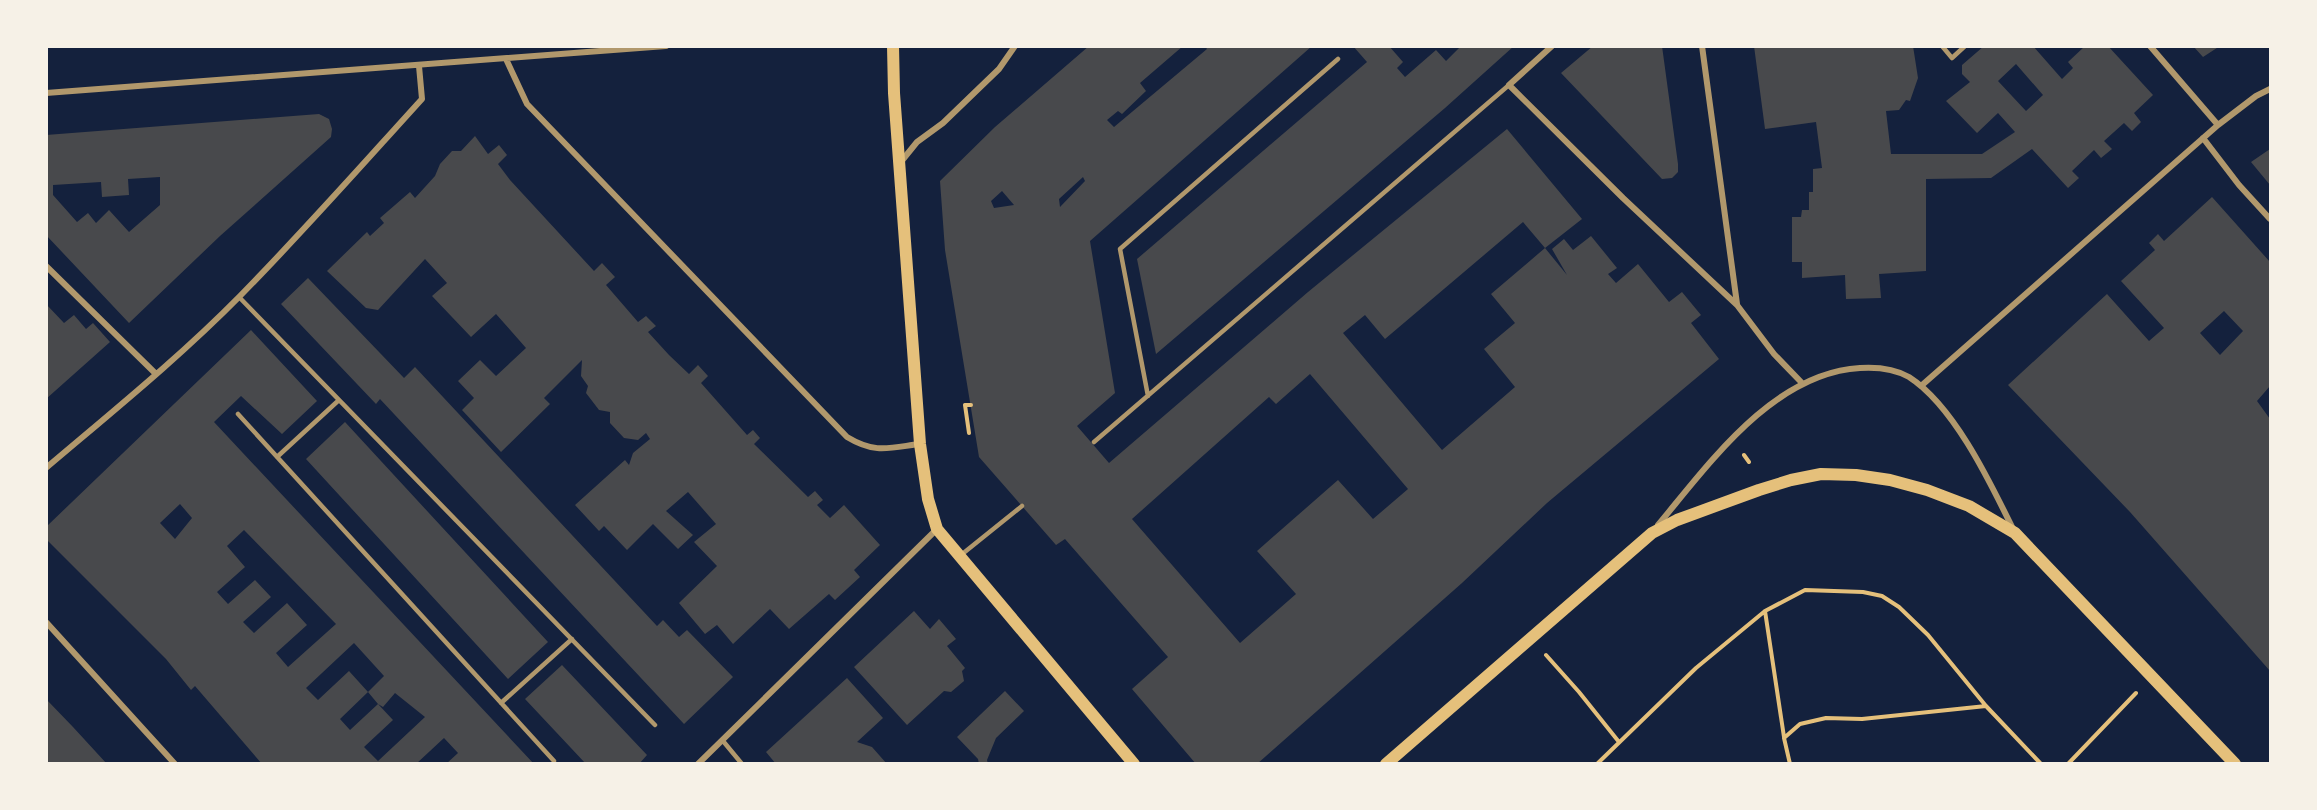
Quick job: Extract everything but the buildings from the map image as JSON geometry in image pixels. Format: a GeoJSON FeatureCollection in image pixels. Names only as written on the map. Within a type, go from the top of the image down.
{"type":"FeatureCollection","features":[{"type":"Feature","properties":{"kind":"main road"},"geometry":{"type":"LineString","coordinates":[[893,46],[894,93],[920,444],[928,499],[937,529],[1134,764]]}},
{"type":"Feature","properties":{"kind":"main road"},"geometry":{"type":"LineString","coordinates":[[1386,763],[1652,533],[1688,516],[1780,483],[1821,474],[1833,474],[1856,475],[1927,490],[1969,506],[2015,533],[2235,764]]}},
{"type":"Feature","properties":{"kind":"street"},"geometry":{"type":"LineString","coordinates":[[46,93],[666,46]]}},
{"type":"Feature","properties":{"kind":"street"},"geometry":{"type":"LineString","coordinates":[[899,165],[917,142],[943,123],[999,69],[1015,46]]}},
{"type":"Feature","properties":{"kind":"street"},"geometry":{"type":"LineString","coordinates":[[1552,46],[1509,85],[1623,198],[1737,305],[1779,361],[1803,384]]}},
{"type":"Feature","properties":{"kind":"street"},"geometry":{"type":"LineString","coordinates":[[1702,46],[1737,305]]}},
{"type":"Feature","properties":{"kind":"street"},"geometry":{"type":"LineString","coordinates":[[2150,46],[2218,125]]}},
{"type":"Feature","properties":{"kind":"street"},"geometry":{"type":"LineString","coordinates":[[506,59],[525,103],[847,437],[863,447],[880,448],[920,444]]}},
{"type":"Feature","properties":{"kind":"street"},"geometry":{"type":"LineString","coordinates":[[46,468],[156,374],[239,297],[422,99],[419,66]]}},
{"type":"Feature","properties":{"kind":"street"},"geometry":{"type":"LineString","coordinates":[[1921,386],[2218,125],[2256,96],[2271,89]]}},
{"type":"Feature","properties":{"kind":"street"},"geometry":{"type":"LineString","coordinates":[[2204,138],[2239,184],[2271,219]]}},
{"type":"Feature","properties":{"kind":"street"},"geometry":{"type":"LineString","coordinates":[[46,266],[156,374]]}},
{"type":"Feature","properties":{"kind":"street"},"geometry":{"type":"LineString","coordinates":[[1652,533],[1732,439],[1767,407],[1803,384],[1851,368],[1871,367],[1891,370],[1907,376],[1921,386],[1941,409],[1983,471],[2015,533]]}},
{"type":"Feature","properties":{"kind":"street"},"geometry":{"type":"LineString","coordinates":[[698,764],[937,529]]}},
{"type":"Feature","properties":{"kind":"street"},"geometry":{"type":"LineString","coordinates":[[46,622],[175,764]]}},
{"type":"Feature","properties":{"kind":"lane"},"geometry":{"type":"LineString","coordinates":[[1942,46],[1952,58],[1965,46]]}},
{"type":"Feature","properties":{"kind":"lane"},"geometry":{"type":"LineString","coordinates":[[1148,396],[1120,249],[1338,59]]}},
{"type":"Feature","properties":{"kind":"lane"},"geometry":{"type":"LineString","coordinates":[[1094,442],[1509,85]]}},
{"type":"Feature","properties":{"kind":"lane"},"geometry":{"type":"LineString","coordinates":[[239,297],[656,726]]}},
{"type":"Feature","properties":{"kind":"lane"},"geometry":{"type":"LineString","coordinates":[[277,457],[339,400]]}},
{"type":"Feature","properties":{"kind":"lane"},"geometry":{"type":"LineString","coordinates":[[238,414],[554,761]]}},
{"type":"Feature","properties":{"kind":"lane"},"geometry":{"type":"LineString","coordinates":[[959,556],[1022,506]]}},
{"type":"Feature","properties":{"kind":"lane"},"geometry":{"type":"LineString","coordinates":[[501,703],[572,639]]}},
{"type":"Feature","properties":{"kind":"lane"},"geometry":{"type":"LineString","coordinates":[[723,741],[742,764]]}},
{"type":"Feature","properties":{"kind":"path"},"geometry":{"type":"LineString","coordinates":[[969,433],[965,405],[970,405]]}},
{"type":"Feature","properties":{"kind":"path"},"geometry":{"type":"LineString","coordinates":[[1597,764],[1696,668],[1765,610],[1805,590],[1863,592],[1882,596],[1899,607],[1928,635],[1986,706],[2041,764]]}},
{"type":"Feature","properties":{"kind":"path"},"geometry":{"type":"LineString","coordinates":[[1765,610],[1790,764]]}},
{"type":"Feature","properties":{"kind":"path"},"geometry":{"type":"LineString","coordinates":[[1531,638],[1619,742]]}},
{"type":"Feature","properties":{"kind":"path"},"geometry":{"type":"LineString","coordinates":[[2068,764],[2151,676]]}},
{"type":"Feature","properties":{"kind":"path"},"geometry":{"type":"LineString","coordinates":[[1784,738],[1800,724],[1826,718],[1862,719],[1986,706]]}}]}
